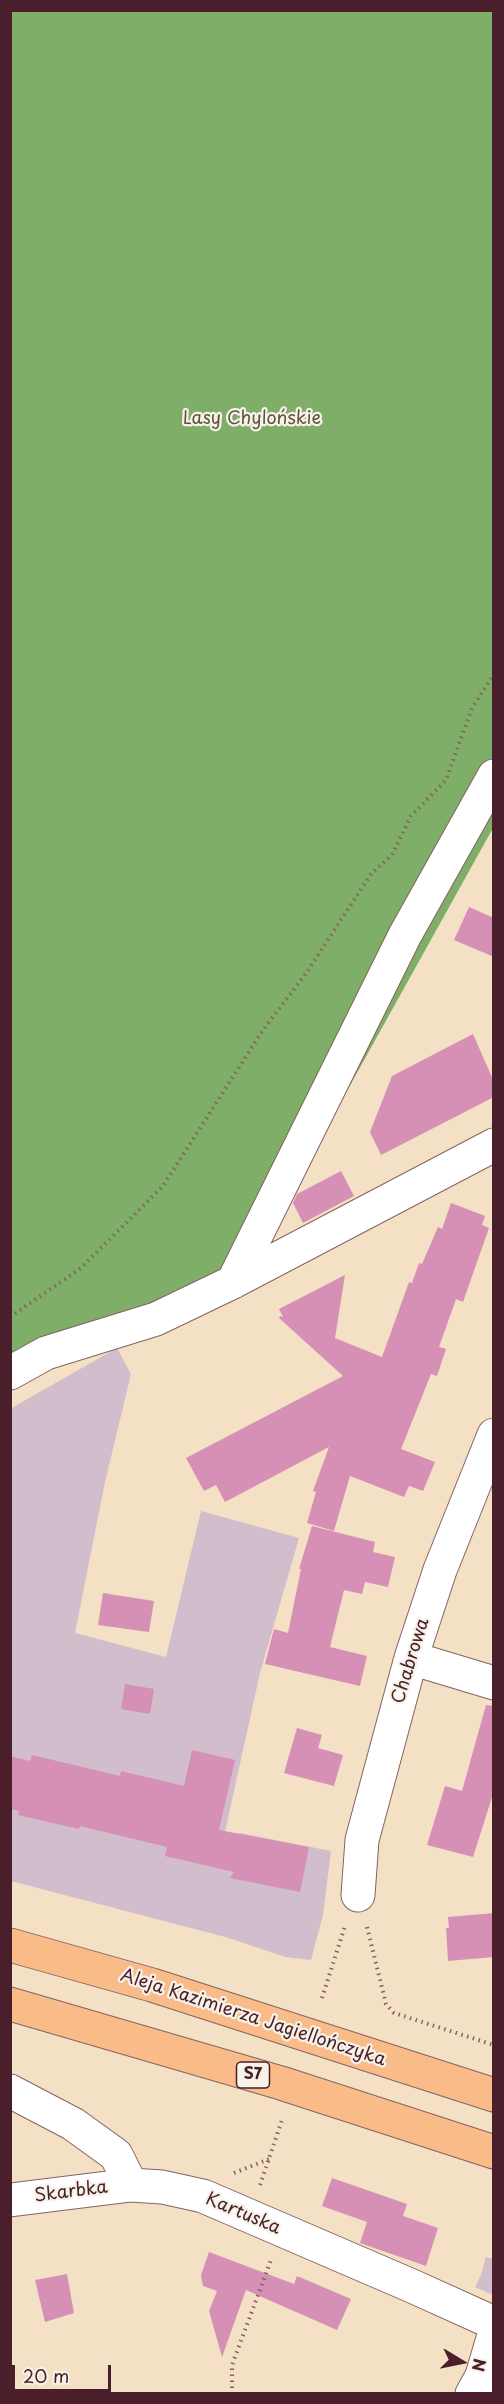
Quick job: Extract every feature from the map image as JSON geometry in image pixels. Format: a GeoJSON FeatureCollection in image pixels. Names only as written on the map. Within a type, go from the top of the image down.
{"type":"FeatureCollection","features":[{"type":"Feature","properties":{"kind":"highway","name":"Aleja Kazimierza Jagiellończyka"},"geometry":{"type":"LineString","coordinates":[[10,1945],[152,1985],[494,2095]]}},
{"type":"Feature","properties":{"kind":"highway","name":"S7"},"geometry":{"type":"LineString","coordinates":[[10,2004],[281,2083],[494,2152]]}},
{"type":"Feature","properties":{"kind":"street"},"geometry":{"type":"LineString","coordinates":[[233,1282],[405,935],[494,776]]}},
{"type":"Feature","properties":{"kind":"street"},"geometry":{"type":"LineString","coordinates":[[10,1373],[46,1353],[156,1319],[233,1282],[494,1145]]}},
{"type":"Feature","properties":{"kind":"street","name":"Chabrowa"},"geometry":{"type":"LineString","coordinates":[[358,1894],[362,1840],[411,1658],[440,1570],[494,1435]]}},
{"type":"Feature","properties":{"kind":"street"},"geometry":{"type":"LineString","coordinates":[[411,1658],[494,1683]]}},
{"type":"Feature","properties":{"kind":"street"},"geometry":{"type":"LineString","coordinates":[[10,2091],[74,2124],[116,2154],[131,2185]]}},
{"type":"Feature","properties":{"kind":"street","name":"Skarbka"},"geometry":{"type":"LineString","coordinates":[[10,2200],[131,2185]]}},
{"type":"Feature","properties":{"kind":"street","name":"Kartuska"},"geometry":{"type":"LineString","coordinates":[[131,2185],[162,2187],[203,2196],[494,2323]]}},
{"type":"Feature","properties":{"kind":"street"},"geometry":{"type":"LineString","coordinates":[[472,2394],[482,2376],[494,2335]]}},
{"type":"Feature","properties":{"kind":"path"},"geometry":{"type":"LineString","coordinates":[[10,1317],[81,1268],[164,1186],[262,1030],[307,972],[371,874],[392,855],[411,816],[446,780],[472,708],[494,674]]}},
{"type":"Feature","properties":{"kind":"path"},"geometry":{"type":"LineString","coordinates":[[358,1894],[386,2004],[394,2013],[494,2044]]}},
{"type":"Feature","properties":{"kind":"path"},"geometry":{"type":"LineString","coordinates":[[322,1998],[343,1933]]}},
{"type":"Feature","properties":{"kind":"path"},"geometry":{"type":"LineString","coordinates":[[259,2188],[282,2120]]}},
{"type":"Feature","properties":{"kind":"path"},"geometry":{"type":"LineString","coordinates":[[229,2175],[269,2159]]}},
{"type":"Feature","properties":{"kind":"path"},"geometry":{"type":"LineString","coordinates":[[232,2394],[232,2365],[272,2258]]}},
{"type":"Feature","properties":{"kind":"shaded area"},"geometry":{"type":"Polygon","coordinates":[[[117,1348],[131,1374],[105,1482],[75,1633],[166,1657],[201,1511],[299,1538],[260,1673],[217,1868],[240,1833],[331,1851],[323,1915],[311,1960],[285,1957],[229,1938],[11,1881],[10,1409],[117,1348]]]}},
{"type":"Feature","properties":{"kind":"shaded area"},"geometry":{"type":"Polygon","coordinates":[[[486,2257],[493,2259],[493,2295],[475,2287],[486,2257]]]}},
{"type":"Feature","properties":{"kind":"green space","name":"Lasy Chylońskie"},"geometry":{"type":"Polygon","coordinates":[[[11,11],[493,11],[493,828],[258,1251],[11,1379],[11,11]]]}},
{"type":"Feature","properties":{"kind":"building"},"geometry":{"type":"Polygon","coordinates":[[[469,907],[494,918],[494,957],[454,940],[469,907]]]}},
{"type":"Feature","properties":{"kind":"building"},"geometry":{"type":"Polygon","coordinates":[[[473,1034],[494,1082],[494,1097],[381,1155],[370,1132],[392,1076],[473,1034]]]}},
{"type":"Feature","properties":{"kind":"building"},"geometry":{"type":"Polygon","coordinates":[[[341,1171],[354,1196],[303,1223],[293,1203],[297,1194],[341,1171]]]}},
{"type":"Feature","properties":{"kind":"building"},"geometry":{"type":"Polygon","coordinates":[[[451,1203],[485,1216],[482,1225],[489,1228],[463,1302],[456,1299],[439,1347],[446,1349],[437,1376],[431,1374],[401,1449],[435,1462],[423,1491],[409,1486],[404,1497],[350,1476],[334,1531],[307,1523],[316,1492],[313,1491],[329,1447],[225,1502],[216,1485],[204,1491],[186,1458],[343,1376],[279,1318],[283,1317],[279,1309],[345,1275],[335,1338],[382,1357],[409,1282],[412,1283],[419,1263],[422,1264],[438,1227],[442,1229],[451,1203]]]}},
{"type":"Feature","properties":{"kind":"building"},"geometry":{"type":"Polygon","coordinates":[[[312,1526],[375,1542],[373,1552],[395,1557],[388,1587],[365,1582],[362,1594],[344,1590],[330,1647],[367,1656],[360,1686],[265,1664],[274,1629],[288,1633],[301,1569],[299,1569],[312,1526]]]}},
{"type":"Feature","properties":{"kind":"building"},"geometry":{"type":"Polygon","coordinates":[[[103,1593],[154,1601],[149,1632],[98,1625],[103,1593]]]}},
{"type":"Feature","properties":{"kind":"building"},"geometry":{"type":"Polygon","coordinates":[[[125,1684],[154,1689],[150,1714],[121,1709],[125,1684]]]}},
{"type":"Feature","properties":{"kind":"building"},"geometry":{"type":"Polygon","coordinates":[[[486,1705],[494,1706],[494,1791],[473,1857],[427,1845],[445,1786],[462,1791],[486,1705]]]}},
{"type":"Feature","properties":{"kind":"building"},"geometry":{"type":"Polygon","coordinates":[[[297,1728],[322,1735],[318,1748],[343,1755],[334,1786],[284,1773],[297,1728]]]}},
{"type":"Feature","properties":{"kind":"building"},"geometry":{"type":"Polygon","coordinates":[[[192,1750],[235,1760],[219,1830],[309,1847],[300,1892],[230,1878],[234,1872],[165,1856],[167,1847],[80,1826],[79,1829],[18,1815],[19,1811],[10,1809],[10,1756],[30,1761],[32,1755],[120,1776],[121,1771],[184,1786],[192,1750]]]}},
{"type":"Feature","properties":{"kind":"building"},"geometry":{"type":"Polygon","coordinates":[[[494,1913],[494,1957],[448,1961],[446,1928],[449,1928],[448,1917],[494,1913]]]}},
{"type":"Feature","properties":{"kind":"building"},"geometry":{"type":"Polygon","coordinates":[[[332,2178],[407,2204],[403,2216],[438,2228],[426,2266],[360,2243],[367,2222],[322,2206],[332,2178]]]}},
{"type":"Feature","properties":{"kind":"building"},"geometry":{"type":"Polygon","coordinates":[[[209,2252],[294,2284],[297,2276],[351,2299],[337,2330],[246,2290],[222,2357],[209,2311],[217,2291],[203,2286],[201,2275],[209,2252]]]}},
{"type":"Feature","properties":{"kind":"building"},"geometry":{"type":"Polygon","coordinates":[[[67,2274],[74,2313],[45,2322],[35,2280],[67,2274]]]}}]}
